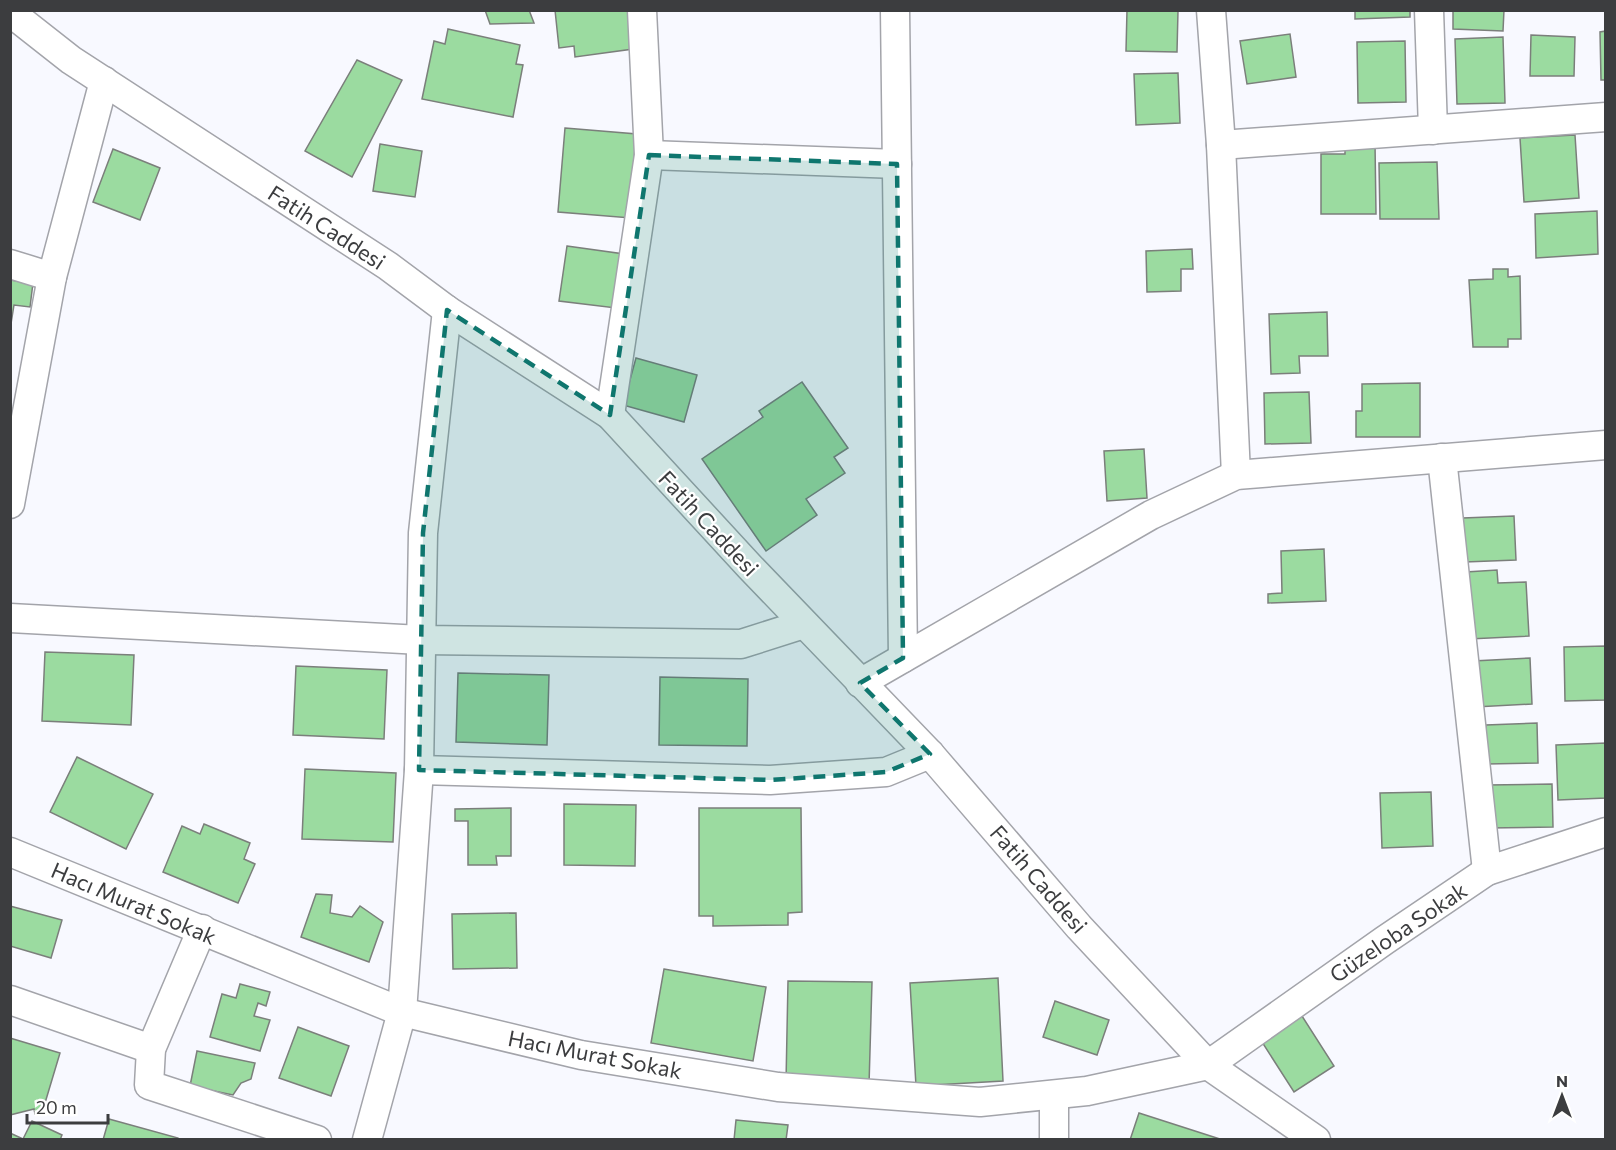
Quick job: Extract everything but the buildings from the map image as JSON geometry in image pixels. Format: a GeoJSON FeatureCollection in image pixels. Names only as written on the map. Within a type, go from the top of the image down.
{"type":"FeatureCollection","features":[{"type":"Feature","properties":{"kind":"street"},"geometry":{"type":"LineString","coordinates":[[610,415],[649,155],[642,10]]}},
{"type":"Feature","properties":{"kind":"street"},"geometry":{"type":"LineString","coordinates":[[895,10],[903,658]]}},
{"type":"Feature","properties":{"kind":"street"},"geometry":{"type":"LineString","coordinates":[[1211,10],[1221,145],[1236,476]]}},
{"type":"Feature","properties":{"kind":"street"},"geometry":{"type":"LineString","coordinates":[[1429,10],[1433,130]]}},
{"type":"Feature","properties":{"kind":"street","name":"Fatih Caddesi"},"geometry":{"type":"LineString","coordinates":[[10,12],[71,60],[388,266],[447,310],[610,415],[804,624],[930,754],[1079,927],[1208,1065],[1316,1140]]}},
{"type":"Feature","properties":{"kind":"street"},"geometry":{"type":"LineString","coordinates":[[10,504],[52,277],[104,81]]}},
{"type":"Feature","properties":{"kind":"street"},"geometry":{"type":"LineString","coordinates":[[1221,145],[1605,117]]}},
{"type":"Feature","properties":{"kind":"street"},"geometry":{"type":"LineString","coordinates":[[649,155],[897,164]]}},
{"type":"Feature","properties":{"kind":"street"},"geometry":{"type":"LineString","coordinates":[[10,264],[52,277]]}},
{"type":"Feature","properties":{"kind":"street"},"geometry":{"type":"LineString","coordinates":[[367,1140],[402,1011],[419,770],[423,532],[447,310]]}},
{"type":"Feature","properties":{"kind":"street"},"geometry":{"type":"LineString","coordinates":[[860,683],[1151,515],[1236,476],[1605,445]]}},
{"type":"Feature","properties":{"kind":"street"},"geometry":{"type":"LineString","coordinates":[[1442,458],[1487,871]]}},
{"type":"Feature","properties":{"kind":"street"},"geometry":{"type":"LineString","coordinates":[[10,618],[421,640],[741,644],[804,624]]}},
{"type":"Feature","properties":{"kind":"street"},"geometry":{"type":"LineString","coordinates":[[419,770],[770,780],[886,772],[930,754]]}},
{"type":"Feature","properties":{"kind":"street","name":"Güzeloba Sokak"},"geometry":{"type":"LineString","coordinates":[[1208,1065],[1487,871],[1605,832]]}},
{"type":"Feature","properties":{"kind":"street","name":"Hacı Murat Sokak"},"geometry":{"type":"LineString","coordinates":[[10,852],[402,1011],[581,1055],[778,1088],[980,1102],[1087,1091],[1208,1065]]}},
{"type":"Feature","properties":{"kind":"street"},"geometry":{"type":"LineString","coordinates":[[202,929],[150,1049],[149,1085],[317,1140]]}},
{"type":"Feature","properties":{"kind":"street"},"geometry":{"type":"LineString","coordinates":[[10,1000],[150,1049]]}},
{"type":"Feature","properties":{"kind":"street"},"geometry":{"type":"LineString","coordinates":[[1054,1095],[1054,1140]]}},
{"type":"Feature","properties":{"kind":"highlighted area"},"geometry":{"type":"Polygon","coordinates":[[[649,155],[897,164],[903,658],[860,683],[930,754],[886,772],[770,780],[419,770],[423,533],[447,310],[610,415],[649,155]]]}}]}
